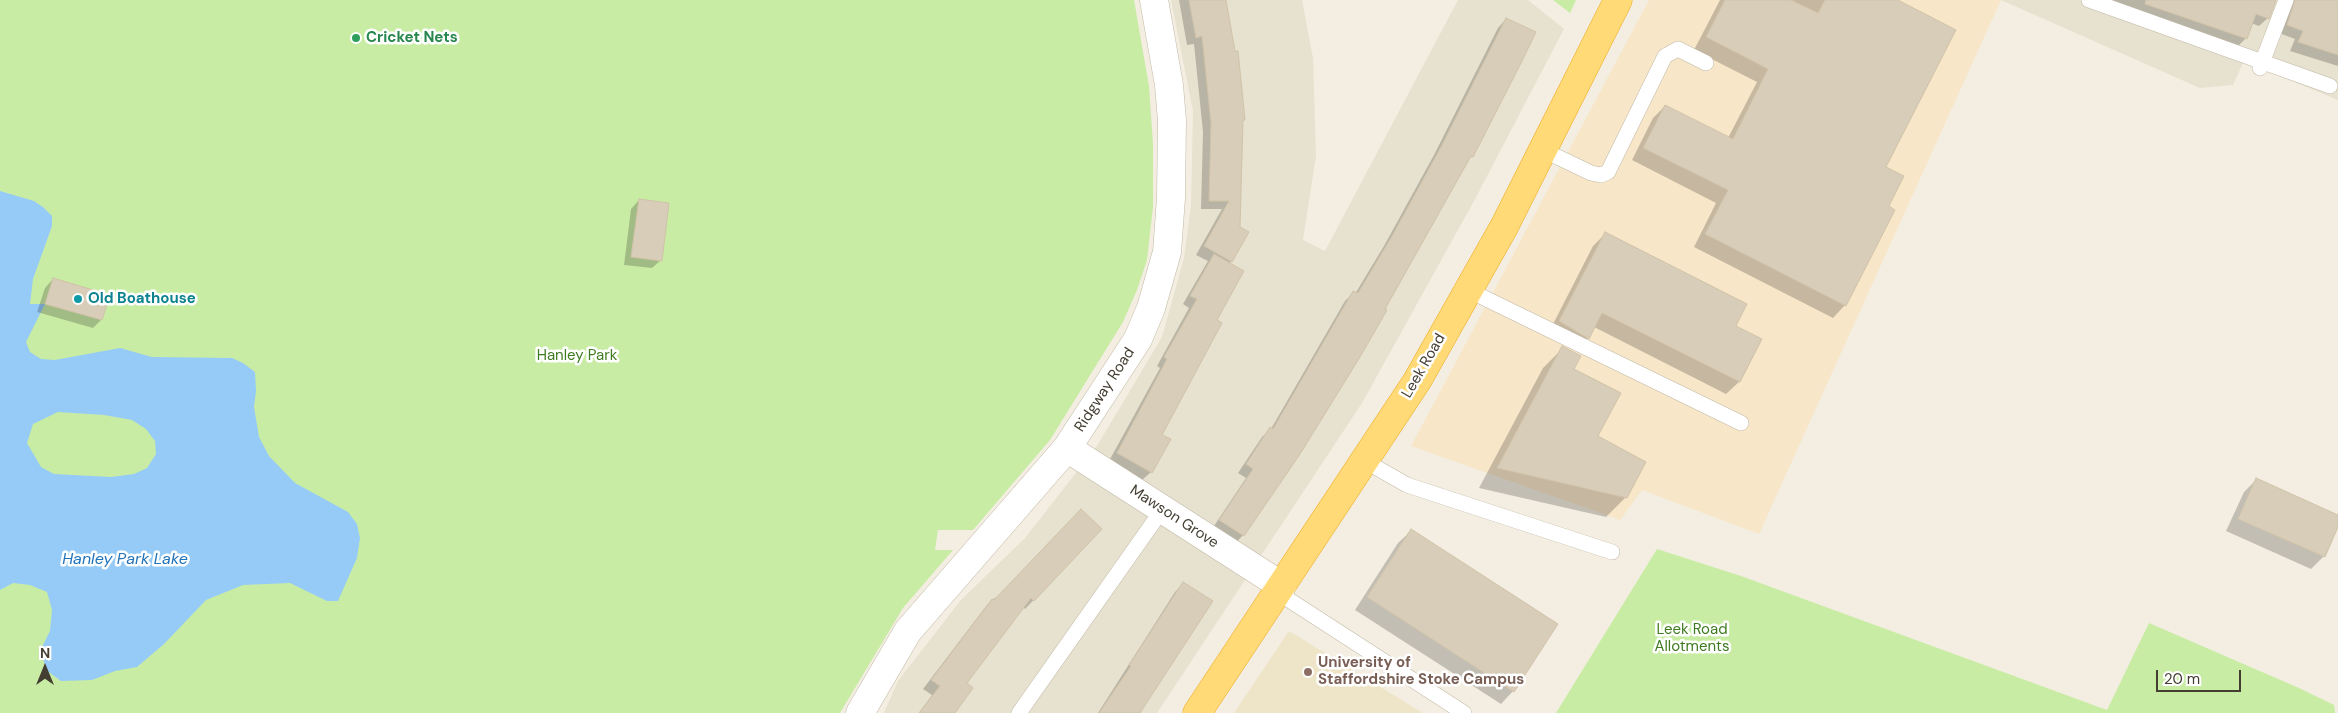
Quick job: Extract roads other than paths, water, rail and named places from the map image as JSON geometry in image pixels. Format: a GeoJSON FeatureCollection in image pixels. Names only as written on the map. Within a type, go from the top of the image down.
{"type":"FeatureCollection","features":[{"type":"Feature","properties":{"kind":"highway","name":"Leek Road"},"geometry":{"type":"LineString","coordinates":[[1197,713],[1417,381],[1504,227],[1618,0]]}},
{"type":"Feature","properties":{"kind":"street","name":"Ridgway Road"},"geometry":{"type":"LineString","coordinates":[[860,713],[908,632],[1066,448],[1138,339],[1151,308],[1167,252],[1171,198],[1172,121],[1167,64],[1154,0]]}},
{"type":"Feature","properties":{"kind":"street","name":"Mawson Grove"},"geometry":{"type":"LineString","coordinates":[[1066,448],[1282,586]]}},
{"type":"Feature","properties":{"kind":"lane"},"geometry":{"type":"LineString","coordinates":[[2089,0],[2261,64],[2330,86]]}},
{"type":"Feature","properties":{"kind":"lane"},"geometry":{"type":"LineString","coordinates":[[2261,64],[2286,0]]}},
{"type":"Feature","properties":{"kind":"lane"},"geometry":{"type":"LineString","coordinates":[[1543,150],[1590,173],[1601,175],[1608,172],[1665,56],[1678,49],[1706,63]]}},
{"type":"Feature","properties":{"kind":"lane"},"geometry":{"type":"LineString","coordinates":[[1468,290],[1741,423]]}},
{"type":"Feature","properties":{"kind":"lane"},"geometry":{"type":"LineString","coordinates":[[1365,461],[1407,485],[1612,552]]}},
{"type":"Feature","properties":{"kind":"lane"},"geometry":{"type":"LineString","coordinates":[[1019,713],[1162,510]]}},
{"type":"Feature","properties":{"kind":"lane"},"geometry":{"type":"LineString","coordinates":[[1282,586],[1283,596],[1464,713]]}},
{"type":"Feature","properties":{"kind":"water","name":"Hanley Park Lake"},"geometry":{"type":"Polygon","coordinates":[[[0,191],[34,201],[52,216],[52,226],[33,279],[30,304],[45,304],[26,342],[30,352],[41,359],[55,360],[120,348],[152,357],[232,358],[243,363],[255,372],[256,391],[254,407],[259,437],[269,456],[295,483],[348,512],[357,524],[360,538],[357,558],[338,601],[327,601],[290,583],[243,585],[206,600],[164,644],[137,667],[115,671],[92,680],[61,681],[46,670],[41,649],[50,631],[52,610],[47,592],[30,585],[13,583],[0,590],[0,191]],[[58,412],[33,424],[27,443],[41,467],[54,474],[111,477],[134,474],[147,468],[156,454],[155,441],[146,429],[132,420],[104,415],[58,412]]]}},
{"type":"Feature","properties":{"kind":"place","name":"Cricket Nets"},"geometry":{"type":"Point","coordinates":[356,38]}},
{"type":"Feature","properties":{"kind":"place","name":"Old Boathouse"},"geometry":{"type":"Point","coordinates":[78,299]}},
{"type":"Feature","properties":{"kind":"place","name":"University of Staffordshire Stoke Campus"},"geometry":{"type":"Point","coordinates":[1308,672]}},
{"type":"Feature","properties":{"kind":"park label","name":"Hanley Park"},"geometry":{"type":"Point","coordinates":[577,356]}},
{"type":"Feature","properties":{"kind":"park label","name":"Leek Road Allotments"},"geometry":{"type":"Point","coordinates":[1692,638]}}]}
